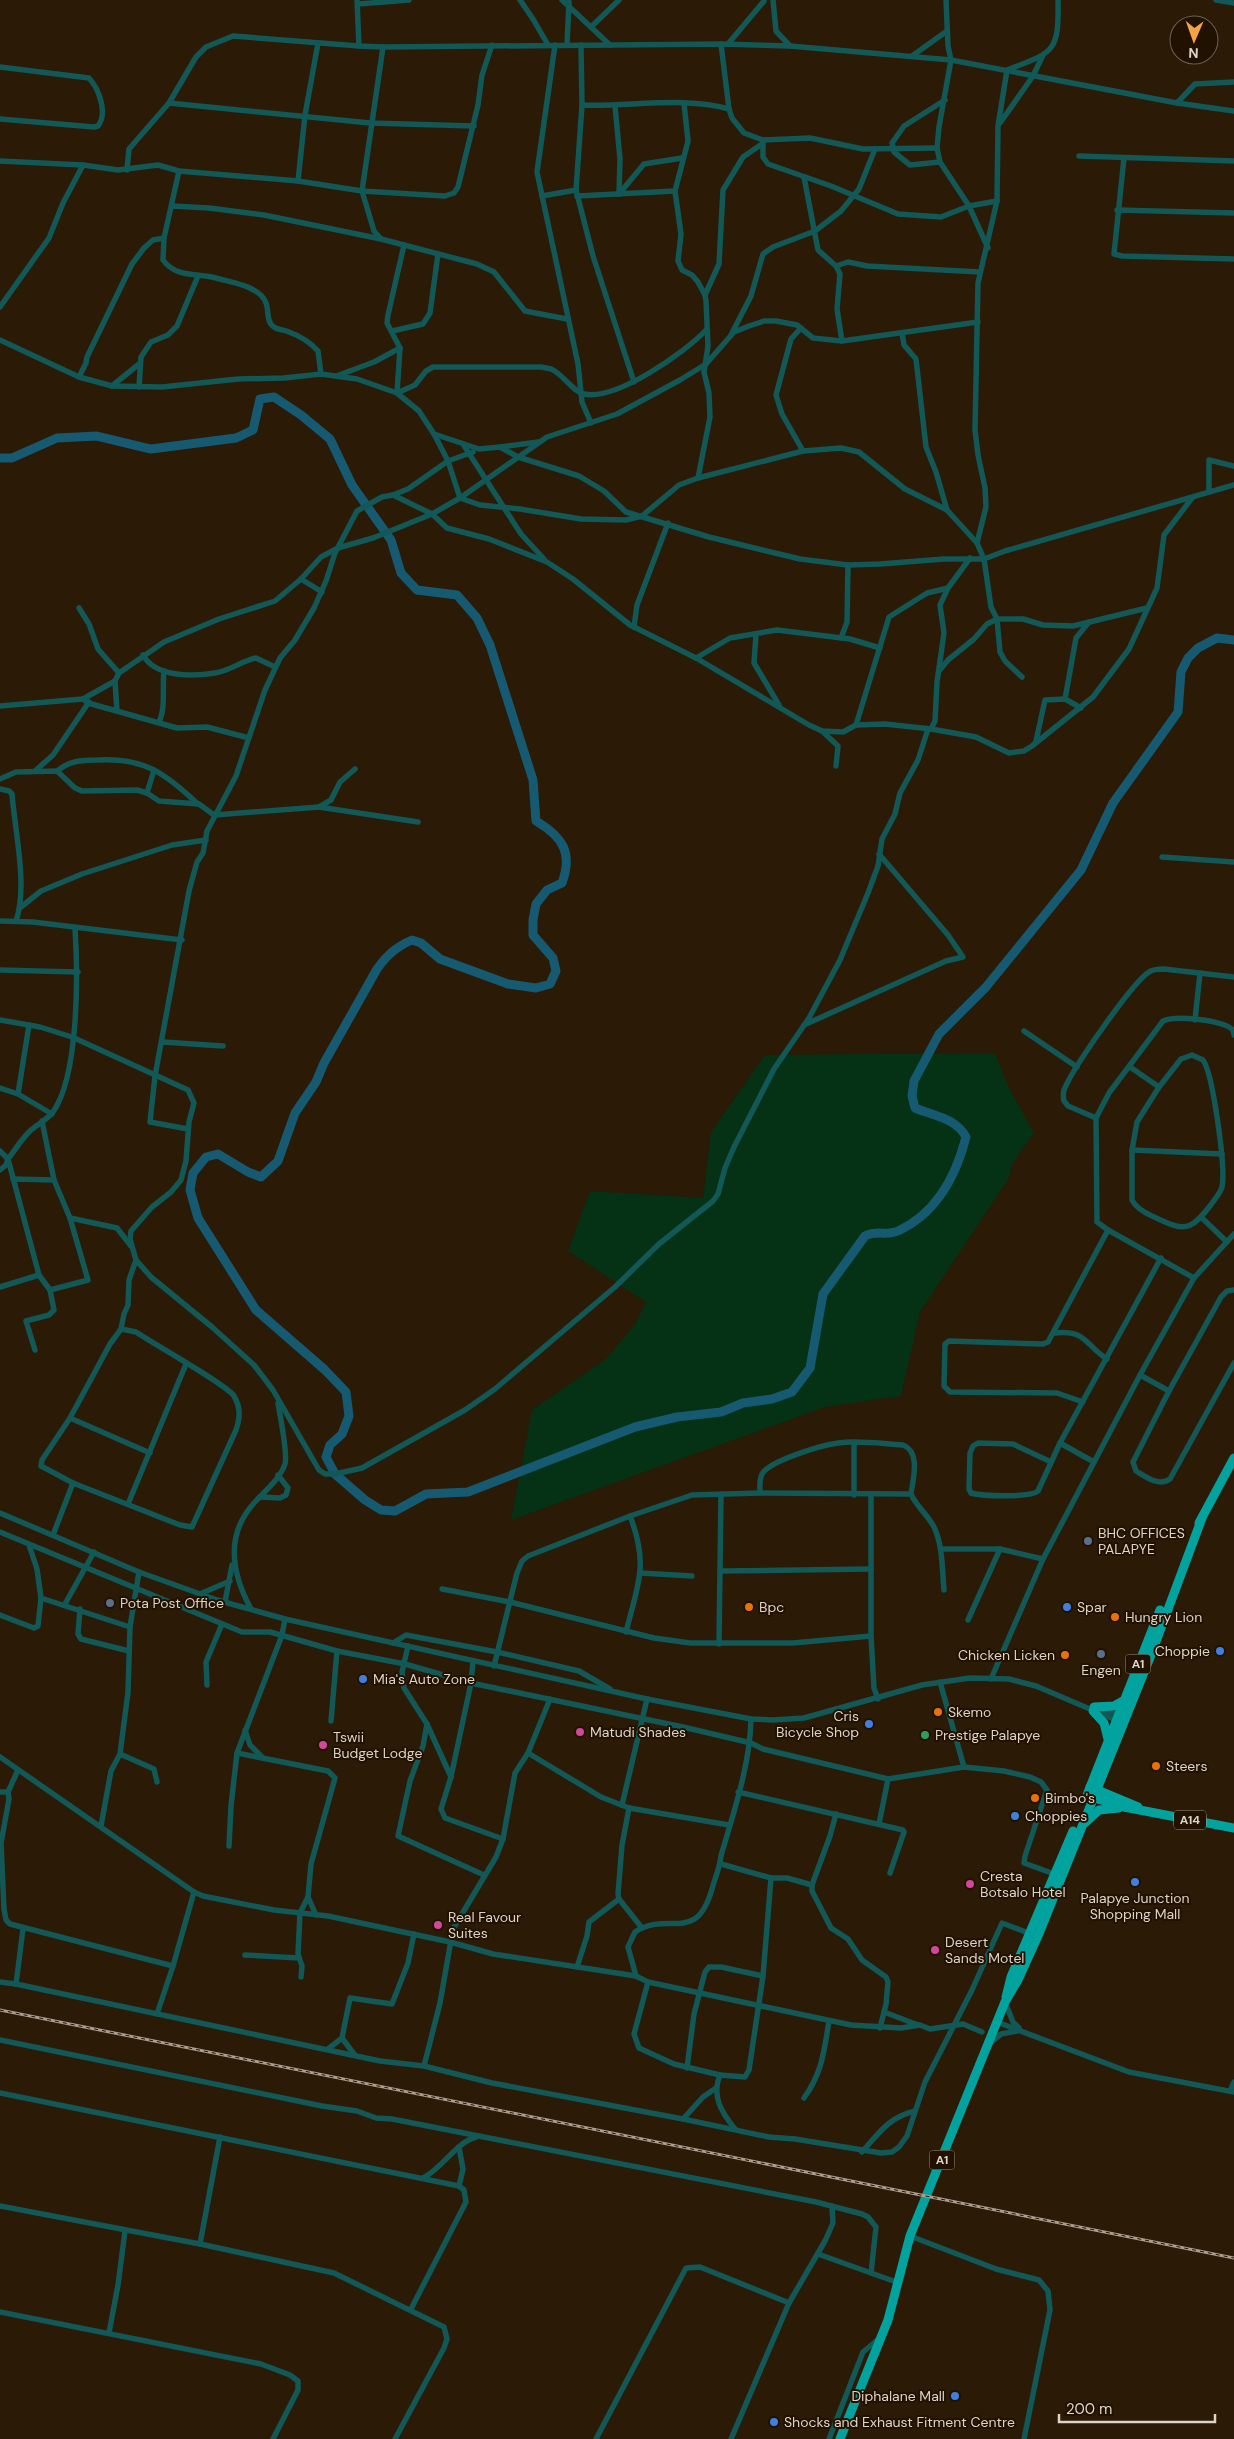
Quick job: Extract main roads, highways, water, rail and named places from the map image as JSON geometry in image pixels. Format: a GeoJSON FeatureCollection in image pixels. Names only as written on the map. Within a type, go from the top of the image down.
{"type":"FeatureCollection","features":[{"type":"Feature","properties":{"kind":"highway","name":"A1"},"geometry":{"type":"LineString","coordinates":[[845,2439],[882,2349],[910,2236],[990,2043],[1005,2002],[1011,1977],[1034,1935],[1091,1792],[1106,1765],[1120,1719],[1202,1518],[1234,1458]]}},
{"type":"Feature","properties":{"kind":"highway","name":"A1"},"geometry":{"type":"LineString","coordinates":[[1057,1875],[1080,1830],[1108,1739],[1120,1719],[1123,1701],[1178,1564],[1193,1530],[1202,1518]]}},
{"type":"Feature","properties":{"kind":"highway"},"geometry":{"type":"LineString","coordinates":[[1108,1739],[1104,1723],[1091,1708],[1114,1706],[1123,1701]]}},
{"type":"Feature","properties":{"kind":"highway"},"geometry":{"type":"LineString","coordinates":[[1106,1765],[1105,1784],[1117,1797]]}},
{"type":"Feature","properties":{"kind":"highway","name":"A14"},"geometry":{"type":"LineString","coordinates":[[1091,1792],[1117,1797],[1146,1811]]}},
{"type":"Feature","properties":{"kind":"highway","name":"A14"},"geometry":{"type":"LineString","coordinates":[[1091,1792],[1124,1808],[1234,1828]]}},
{"type":"Feature","properties":{"kind":"highway"},"geometry":{"type":"LineString","coordinates":[[1080,1830],[1091,1816],[1099,1810],[1124,1808]]}},
{"type":"Feature","properties":{"kind":"highway","name":"A1"},"geometry":{"type":"LineString","coordinates":[[840,2439],[888,2320]]}},
{"type":"Feature","properties":{"kind":"waterway"},"geometry":{"type":"LineString","coordinates":[[0,458],[12,458],[57,438],[97,436],[151,449],[236,438],[253,430],[260,399],[274,397],[301,415],[330,439],[352,485],[391,540],[401,573],[417,590],[457,595],[477,618],[490,645],[533,780],[536,821],[553,833],[566,854],[562,883],[547,890],[536,904],[533,920],[533,935],[553,958],[556,971],[550,984],[536,988],[508,984],[440,959],[421,943],[412,940],[406,943],[392,952],[377,969],[324,1063],[316,1082],[295,1113],[278,1161],[261,1177],[248,1172],[218,1154],[206,1157],[193,1173],[190,1190],[198,1218],[256,1310],[325,1370],[346,1392],[349,1416],[342,1434],[330,1445],[326,1457],[335,1474],[365,1500],[381,1510],[395,1511],[426,1494],[468,1492],[635,1427],[677,1417],[721,1412],[743,1403],[772,1399],[792,1392],[810,1368],[823,1294],[865,1236],[873,1233],[898,1231],[924,1214],[943,1192],[957,1166],[966,1137],[962,1131],[950,1122],[915,1108],[912,1096],[914,1081],[939,1034],[986,987],[1081,870],[1113,803],[1178,712],[1181,672],[1188,658],[1198,648],[1217,638],[1234,640]]}},
{"type":"Feature","properties":{"kind":"railway"},"geometry":{"type":"LineString","coordinates":[[0,2010],[1234,2258]]}},
{"type":"Feature","properties":{"kind":"place","name":"BHC OFFICES PALAPYE"},"geometry":{"type":"Point","coordinates":[1088,1541]}},
{"type":"Feature","properties":{"kind":"place","name":"Pota Post Office"},"geometry":{"type":"Point","coordinates":[110,1603]}},
{"type":"Feature","properties":{"kind":"place","name":"Bpc"},"geometry":{"type":"Point","coordinates":[749,1607]}},
{"type":"Feature","properties":{"kind":"place","name":"Spar"},"geometry":{"type":"Point","coordinates":[1067,1607]}},
{"type":"Feature","properties":{"kind":"place","name":"Hungry Lion"},"geometry":{"type":"Point","coordinates":[1115,1617]}},
{"type":"Feature","properties":{"kind":"place","name":"Choppie"},"geometry":{"type":"Point","coordinates":[1220,1651]}},
{"type":"Feature","properties":{"kind":"place","name":"Engen"},"geometry":{"type":"Point","coordinates":[1101,1654]}},
{"type":"Feature","properties":{"kind":"place","name":"Chicken Licken"},"geometry":{"type":"Point","coordinates":[1065,1655]}},
{"type":"Feature","properties":{"kind":"place","name":"Mia's Auto Zone"},"geometry":{"type":"Point","coordinates":[363,1679]}},
{"type":"Feature","properties":{"kind":"place","name":"Skemo"},"geometry":{"type":"Point","coordinates":[938,1712]}},
{"type":"Feature","properties":{"kind":"place","name":"Cris Bicycle Shop"},"geometry":{"type":"Point","coordinates":[869,1724]}},
{"type":"Feature","properties":{"kind":"place","name":"Matudi Shades"},"geometry":{"type":"Point","coordinates":[580,1732]}},
{"type":"Feature","properties":{"kind":"place","name":"Prestige Palapye"},"geometry":{"type":"Point","coordinates":[925,1735]}},
{"type":"Feature","properties":{"kind":"place","name":"Tswii Budget Lodge"},"geometry":{"type":"Point","coordinates":[323,1745]}},
{"type":"Feature","properties":{"kind":"place","name":"Steers"},"geometry":{"type":"Point","coordinates":[1156,1766]}},
{"type":"Feature","properties":{"kind":"place","name":"Bimbo's"},"geometry":{"type":"Point","coordinates":[1035,1798]}},
{"type":"Feature","properties":{"kind":"place","name":"Choppies"},"geometry":{"type":"Point","coordinates":[1015,1816]}},
{"type":"Feature","properties":{"kind":"place","name":"Palapye Junction Shopping Mall"},"geometry":{"type":"Point","coordinates":[1135,1882]}},
{"type":"Feature","properties":{"kind":"place","name":"Cresta Botsalo Hotel"},"geometry":{"type":"Point","coordinates":[970,1884]}},
{"type":"Feature","properties":{"kind":"place","name":"Real Favour Suites"},"geometry":{"type":"Point","coordinates":[438,1925]}},
{"type":"Feature","properties":{"kind":"place","name":"Desert Sands Motel"},"geometry":{"type":"Point","coordinates":[935,1950]}},
{"type":"Feature","properties":{"kind":"place","name":"Diphalane Mall"},"geometry":{"type":"Point","coordinates":[955,2396]}},
{"type":"Feature","properties":{"kind":"place","name":"Shocks and Exhaust Fitment Centre"},"geometry":{"type":"Point","coordinates":[774,2422]}}]}
